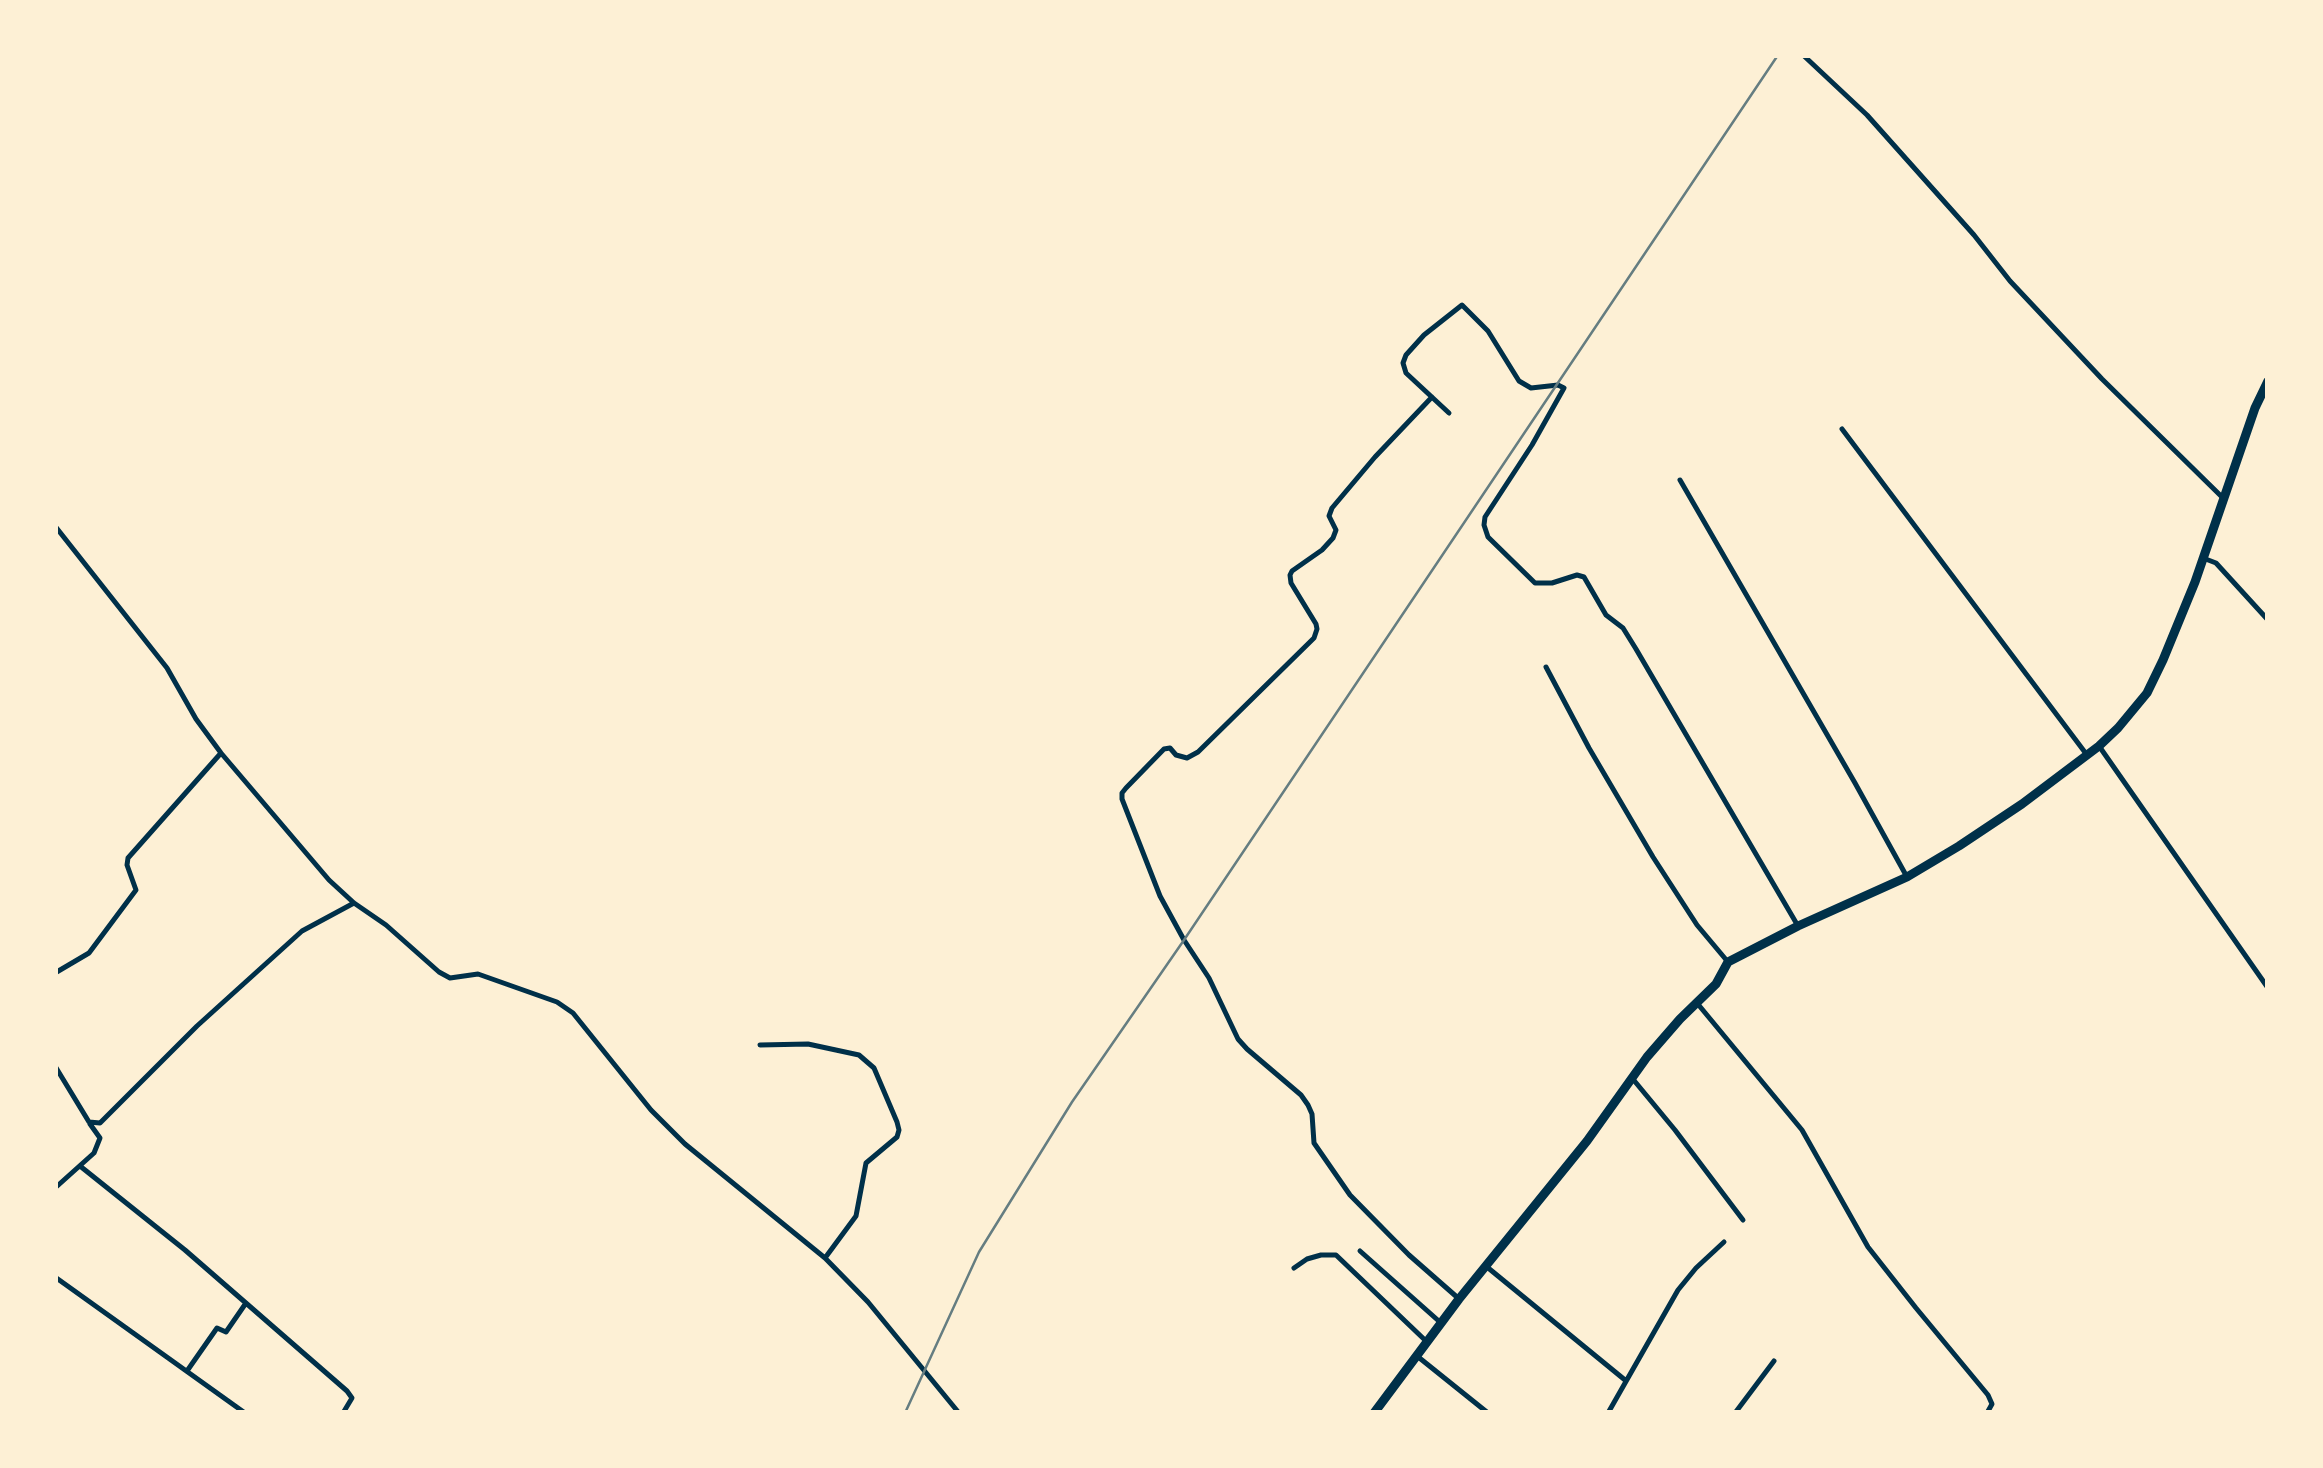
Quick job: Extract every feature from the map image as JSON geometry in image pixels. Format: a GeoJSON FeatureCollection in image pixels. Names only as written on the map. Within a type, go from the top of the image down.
{"type":"FeatureCollection","features":[{"type":"Feature","properties":{"kind":"highway"},"geometry":{"type":"LineString","coordinates":[[1374,1413],[1459,1299],[1587,1141],[1647,1057],[1716,984],[1728,962],[1907,877],[2022,804],[2118,728],[2148,693],[2163,660],[2268,380]]}},
{"type":"Feature","properties":{"kind":"street"},"geometry":{"type":"LineString","coordinates":[[1803,55],[1867,115],[2010,281],[2102,379],[2224,499]]}},
{"type":"Feature","properties":{"kind":"street"},"geometry":{"type":"LineString","coordinates":[[1449,413],[1406,374],[1403,366],[1424,336],[1461,305],[1488,331],[1518,381],[1531,388],[1564,388],[1485,518],[1488,537],[1534,583],[1552,584],[1577,575],[1588,582],[1606,614],[1636,648],[1798,926]]}},
{"type":"Feature","properties":{"kind":"street"},"geometry":{"type":"LineString","coordinates":[[1432,397],[1332,508],[1329,516],[1336,530],[1333,538],[1292,570],[1291,584],[1316,624],[1314,638],[1198,752],[1186,758],[1170,748],[1164,749],[1126,788],[1122,799],[1160,896],[1209,978],[1238,1039],[1301,1095],[1312,1114],[1314,1143],[1350,1195],[1459,1299]]}},
{"type":"Feature","properties":{"kind":"street"},"geometry":{"type":"LineString","coordinates":[[1842,429],[2087,756]]}},
{"type":"Feature","properties":{"kind":"street"},"geometry":{"type":"LineString","coordinates":[[1680,480],[1907,877]]}},
{"type":"Feature","properties":{"kind":"street"},"geometry":{"type":"LineString","coordinates":[[55,526],[168,668],[196,719],[221,753],[329,880],[438,972],[450,978],[478,974],[558,1002],[573,1013],[651,1110],[685,1144],[825,1258],[868,1302],[960,1413]]}},
{"type":"Feature","properties":{"kind":"street"},"geometry":{"type":"LineString","coordinates":[[2203,558],[2216,563],[2268,620]]}},
{"type":"Feature","properties":{"kind":"street"},"geometry":{"type":"LineString","coordinates":[[1546,667],[1654,856],[1697,925],[1728,962]]}},
{"type":"Feature","properties":{"kind":"street"},"geometry":{"type":"LineString","coordinates":[[2099,746],[2268,988]]}},
{"type":"Feature","properties":{"kind":"street"},"geometry":{"type":"LineString","coordinates":[[55,974],[85,957],[136,890],[128,858],[221,753]]}},
{"type":"Feature","properties":{"kind":"street"},"geometry":{"type":"LineString","coordinates":[[89,1122],[105,1120],[197,1026],[302,931],[354,902]]}},
{"type":"Feature","properties":{"kind":"street"},"geometry":{"type":"LineString","coordinates":[[1697,1002],[1802,1130],[1868,1247],[1988,1394],[1992,1404],[1988,1413]]}},
{"type":"Feature","properties":{"kind":"street"},"geometry":{"type":"LineString","coordinates":[[760,1044],[808,1044],[859,1055],[874,1068],[897,1122],[897,1137],[866,1163],[856,1216],[825,1258]]}},
{"type":"Feature","properties":{"kind":"street"},"geometry":{"type":"LineString","coordinates":[[55,1066],[100,1138],[94,1153],[55,1188]]}},
{"type":"Feature","properties":{"kind":"street"},"geometry":{"type":"LineString","coordinates":[[1632,1078],[1743,1220]]}},
{"type":"Feature","properties":{"kind":"street"},"geometry":{"type":"LineString","coordinates":[[80,1166],[185,1250],[347,1391],[352,1398],[343,1413]]}},
{"type":"Feature","properties":{"kind":"street"},"geometry":{"type":"LineString","coordinates":[[1608,1413],[1678,1290],[1724,1242]]}},
{"type":"Feature","properties":{"kind":"street"},"geometry":{"type":"LineString","coordinates":[[1360,1251],[1441,1323]]}},
{"type":"Feature","properties":{"kind":"street"},"geometry":{"type":"LineString","coordinates":[[1294,1268],[1321,1254],[1336,1255],[1427,1342]]}},
{"type":"Feature","properties":{"kind":"street"},"geometry":{"type":"LineString","coordinates":[[1487,1267],[1625,1380]]}},
{"type":"Feature","properties":{"kind":"street"},"geometry":{"type":"LineString","coordinates":[[55,1277],[246,1413]]}},
{"type":"Feature","properties":{"kind":"street"},"geometry":{"type":"LineString","coordinates":[[186,1371],[217,1328],[226,1332],[246,1304]]}},
{"type":"Feature","properties":{"kind":"street"},"geometry":{"type":"LineString","coordinates":[[1416,1356],[1488,1413]]}},
{"type":"Feature","properties":{"kind":"street"},"geometry":{"type":"LineString","coordinates":[[1735,1413],[1774,1361]]}},
{"type":"Feature","properties":{"kind":"railway"},"geometry":{"type":"LineString","coordinates":[[905,1413],[979,1252],[1072,1102],[1778,55]]}}]}
